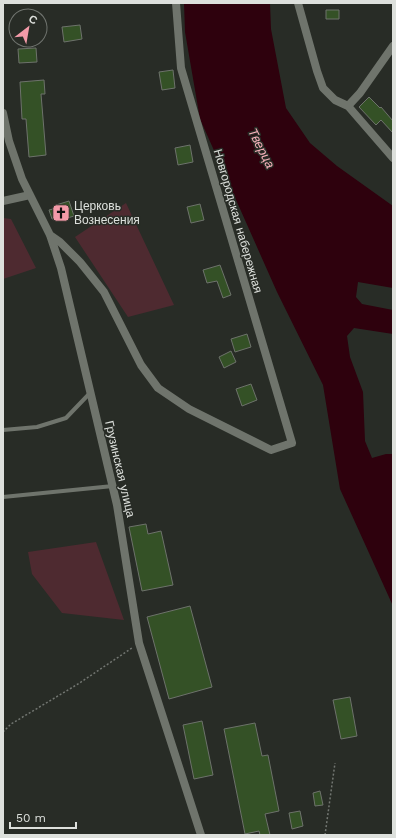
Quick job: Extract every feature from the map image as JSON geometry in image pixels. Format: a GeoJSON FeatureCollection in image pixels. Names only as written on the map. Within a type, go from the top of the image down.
{"type":"FeatureCollection","features":[{"type":"Feature","properties":{"kind":"street","name":"Новгородская набережная"},"geometry":{"type":"LineString","coordinates":[[50,235],[60,242],[80,262],[104,292],[141,365],[158,388],[189,409],[271,450],[292,443],[181,68],[176,3]]}},
{"type":"Feature","properties":{"kind":"street"},"geometry":{"type":"LineString","coordinates":[[298,3],[323,88],[335,100],[348,106],[393,158]]}},
{"type":"Feature","properties":{"kind":"street"},"geometry":{"type":"LineString","coordinates":[[348,106],[360,93],[393,46]]}},
{"type":"Feature","properties":{"kind":"street","name":"Грузинская улица"},"geometry":{"type":"LineString","coordinates":[[3,113],[9,141],[22,179],[50,235],[60,268],[117,504],[140,643],[201,835]]}},
{"type":"Feature","properties":{"kind":"street"},"geometry":{"type":"LineString","coordinates":[[3,201],[30,195]]}},
{"type":"Feature","properties":{"kind":"lane"},"geometry":{"type":"LineString","coordinates":[[3,430],[37,427],[66,418],[91,393]]}},
{"type":"Feature","properties":{"kind":"lane"},"geometry":{"type":"LineString","coordinates":[[3,497],[113,486]]}},
{"type":"Feature","properties":{"kind":"path"},"geometry":{"type":"LineString","coordinates":[[3,732],[11,724],[78,684],[140,643]]}},
{"type":"Feature","properties":{"kind":"path"},"geometry":{"type":"LineString","coordinates":[[325,835],[335,763]]}},
{"type":"Feature","properties":{"kind":"shaded area"},"geometry":{"type":"Polygon","coordinates":[[[126,203],[174,305],[128,317],[75,237],[126,203]]]}},
{"type":"Feature","properties":{"kind":"shaded area"},"geometry":{"type":"Polygon","coordinates":[[[3,218],[11,219],[36,268],[3,279],[3,218]]]}},
{"type":"Feature","properties":{"kind":"shaded area"},"geometry":{"type":"Polygon","coordinates":[[[96,542],[124,620],[62,613],[32,574],[28,552],[96,542]]]}},
{"type":"Feature","properties":{"kind":"water","name":"Тверца"},"geometry":{"type":"Polygon","coordinates":[[[184,3],[270,3],[271,29],[286,108],[310,143],[337,166],[393,206],[393,288],[358,282],[356,297],[362,304],[393,310],[393,334],[354,328],[347,336],[350,357],[363,392],[365,441],[372,458],[386,454],[393,454],[393,606],[340,489],[323,385],[277,292],[200,119],[185,32],[184,3]]]}},
{"type":"Feature","properties":{"kind":"building"},"geometry":{"type":"Polygon","coordinates":[[[326,10],[339,10],[339,19],[326,19],[326,10]]]}},
{"type":"Feature","properties":{"kind":"building"},"geometry":{"type":"Polygon","coordinates":[[[80,25],[82,39],[64,42],[62,27],[80,25]]]}},
{"type":"Feature","properties":{"kind":"building"},"geometry":{"type":"Polygon","coordinates":[[[36,48],[37,62],[19,63],[18,49],[36,48]]]}},
{"type":"Feature","properties":{"kind":"building"},"geometry":{"type":"Polygon","coordinates":[[[173,70],[175,88],[162,90],[159,72],[173,70]]]}},
{"type":"Feature","properties":{"kind":"building"},"geometry":{"type":"Polygon","coordinates":[[[44,80],[45,94],[41,94],[46,155],[29,157],[26,119],[22,119],[20,82],[44,80]]]}},
{"type":"Feature","properties":{"kind":"building"},"geometry":{"type":"Polygon","coordinates":[[[369,97],[380,108],[381,107],[393,121],[393,133],[381,120],[376,125],[359,107],[369,97]]]}},
{"type":"Feature","properties":{"kind":"building"},"geometry":{"type":"Polygon","coordinates":[[[190,145],[193,162],[178,165],[175,148],[190,145]]]}},
{"type":"Feature","properties":{"kind":"building","name":"Церковь Вознесения"},"geometry":{"type":"Polygon","coordinates":[[[69,201],[74,216],[61,220],[60,217],[52,219],[49,210],[57,208],[56,205],[69,201]]]}},
{"type":"Feature","properties":{"kind":"building"},"geometry":{"type":"Polygon","coordinates":[[[200,204],[204,220],[191,223],[187,207],[200,204]]]}},
{"type":"Feature","properties":{"kind":"building"},"geometry":{"type":"Polygon","coordinates":[[[220,265],[231,295],[223,298],[217,281],[207,283],[203,270],[220,265]]]}},
{"type":"Feature","properties":{"kind":"building"},"geometry":{"type":"Polygon","coordinates":[[[247,334],[251,347],[235,352],[231,339],[247,334]]]}},
{"type":"Feature","properties":{"kind":"building"},"geometry":{"type":"Polygon","coordinates":[[[231,351],[236,362],[224,368],[219,357],[231,351]]]}},
{"type":"Feature","properties":{"kind":"building"},"geometry":{"type":"Polygon","coordinates":[[[251,384],[257,400],[242,406],[236,389],[251,384]]]}},
{"type":"Feature","properties":{"kind":"building"},"geometry":{"type":"Polygon","coordinates":[[[146,524],[148,534],[161,531],[173,585],[142,591],[129,527],[146,524]]]}},
{"type":"Feature","properties":{"kind":"building"},"geometry":{"type":"Polygon","coordinates":[[[190,606],[212,687],[169,699],[147,617],[190,606]]]}},
{"type":"Feature","properties":{"kind":"building"},"geometry":{"type":"Polygon","coordinates":[[[350,697],[357,736],[341,739],[333,700],[350,697]]]}},
{"type":"Feature","properties":{"kind":"building"},"geometry":{"type":"Polygon","coordinates":[[[202,721],[213,775],[194,779],[183,725],[202,721]]]}},
{"type":"Feature","properties":{"kind":"building"},"geometry":{"type":"Polygon","coordinates":[[[255,723],[262,756],[268,755],[279,811],[265,814],[270,835],[260,835],[259,831],[245,834],[224,729],[255,723]]]}},
{"type":"Feature","properties":{"kind":"building"},"geometry":{"type":"Polygon","coordinates":[[[320,791],[323,805],[315,806],[313,793],[320,791]]]}},
{"type":"Feature","properties":{"kind":"building"},"geometry":{"type":"Polygon","coordinates":[[[300,811],[303,826],[292,829],[289,813],[300,811]]]}},
{"type":"Feature","properties":{"kind":"place","name":"Церковь Вознесения"},"geometry":{"type":"Point","coordinates":[61,213]}}]}
